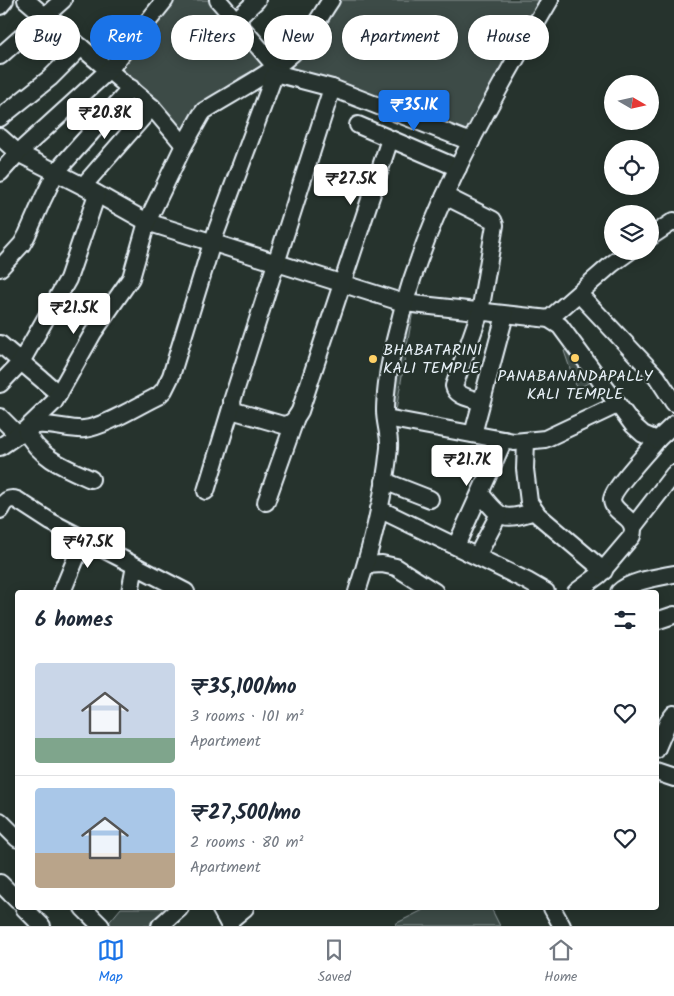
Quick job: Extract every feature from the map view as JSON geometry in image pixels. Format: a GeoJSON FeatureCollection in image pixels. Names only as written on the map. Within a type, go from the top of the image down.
{"type":"FeatureCollection","features":[{"type":"Feature","properties":{"kind":"street"},"geometry":{"type":"LineString","coordinates":[[0,6],[5,0]]}},
{"type":"Feature","properties":{"kind":"street"},"geometry":{"type":"LineString","coordinates":[[26,0],[42,15]]}},
{"type":"Feature","properties":{"kind":"street"},"geometry":{"type":"LineString","coordinates":[[46,15],[63,0]]}},
{"type":"Feature","properties":{"kind":"street"},"geometry":{"type":"LineString","coordinates":[[0,173],[18,153],[109,70],[165,0]]}},
{"type":"Feature","properties":{"kind":"street"},"geometry":{"type":"LineString","coordinates":[[218,0],[232,15]]}},
{"type":"Feature","properties":{"kind":"street"},"geometry":{"type":"LineString","coordinates":[[241,15],[257,0]]}},
{"type":"Feature","properties":{"kind":"street"},"geometry":{"type":"LineString","coordinates":[[22,432],[54,402],[93,333],[131,278],[147,222],[197,119],[204,111],[275,70],[303,41],[331,0]]}},
{"type":"Feature","properties":{"kind":"street"},"geometry":{"type":"LineString","coordinates":[[359,590],[366,565],[384,481],[389,446],[385,412],[389,370],[404,303],[433,222],[470,142],[550,0]]}},
{"type":"Feature","properties":{"kind":"street"},"geometry":{"type":"LineString","coordinates":[[0,56],[15,43]]}},
{"type":"Feature","properties":{"kind":"street"},"geometry":{"type":"LineString","coordinates":[[254,43],[275,70],[332,88],[470,142]]}},
{"type":"Feature","properties":{"kind":"street"},"geometry":{"type":"LineString","coordinates":[[0,118],[50,78],[81,47],[152,107],[184,145]]}},
{"type":"Feature","properties":{"kind":"street"},"geometry":{"type":"LineString","coordinates":[[0,447],[30,426],[38,424],[75,429],[90,428],[158,396],[164,390],[171,376],[212,243],[275,70]]}},
{"type":"Feature","properties":{"kind":"street"},"geometry":{"type":"LineString","coordinates":[[0,268],[22,244],[56,172],[130,88]]}},
{"type":"Feature","properties":{"kind":"street"},"geometry":{"type":"LineString","coordinates":[[206,490],[332,88]]}},
{"type":"Feature","properties":{"kind":"street"},"geometry":{"type":"LineString","coordinates":[[83,186],[152,107]]}},
{"type":"Feature","properties":{"kind":"street"},"geometry":{"type":"LineString","coordinates":[[358,125],[458,168]]}},
{"type":"Feature","properties":{"kind":"street"},"geometry":{"type":"LineString","coordinates":[[0,137],[18,153],[98,194],[147,222],[404,303],[548,319],[560,326],[633,426],[657,440]]}},
{"type":"Feature","properties":{"kind":"street"},"geometry":{"type":"LineString","coordinates":[[266,502],[300,410],[390,139]]}},
{"type":"Feature","properties":{"kind":"street"},"geometry":{"type":"LineString","coordinates":[[0,384],[21,362],[68,279],[98,194]]}},
{"type":"Feature","properties":{"kind":"street"},"geometry":{"type":"LineString","coordinates":[[445,196],[493,220],[494,225],[480,312],[454,390],[458,394],[481,402]]}},
{"type":"Feature","properties":{"kind":"street"},"geometry":{"type":"LineString","coordinates":[[659,232],[674,221]]}},
{"type":"Feature","properties":{"kind":"street"},"geometry":{"type":"LineString","coordinates":[[548,319],[618,260]]}},
{"type":"Feature","properties":{"kind":"street"},"geometry":{"type":"LineString","coordinates":[[579,294],[657,377],[674,402]]}},
{"type":"Feature","properties":{"kind":"street"},"geometry":{"type":"LineString","coordinates":[[473,434],[504,315]]}},
{"type":"Feature","properties":{"kind":"street"},"geometry":{"type":"LineString","coordinates":[[0,344],[59,394]]}},
{"type":"Feature","properties":{"kind":"street"},"geometry":{"type":"LineString","coordinates":[[232,405],[233,409],[238,412],[283,425],[289,425],[295,420]]}},
{"type":"Feature","properties":{"kind":"street"},"geometry":{"type":"LineString","coordinates":[[386,418],[504,440],[526,441],[545,439],[617,405]]}},
{"type":"Feature","properties":{"kind":"street"},"geometry":{"type":"LineString","coordinates":[[0,417],[22,432],[26,431],[32,441],[54,462],[91,479]]}},
{"type":"Feature","properties":{"kind":"street"},"geometry":{"type":"LineString","coordinates":[[633,527],[613,505],[612,500],[616,490],[657,440],[674,424]]}},
{"type":"Feature","properties":{"kind":"street"},"geometry":{"type":"LineString","coordinates":[[456,546],[504,440]]}},
{"type":"Feature","properties":{"kind":"street"},"geometry":{"type":"LineString","coordinates":[[526,441],[525,469],[529,502],[538,515],[604,570]]}},
{"type":"Feature","properties":{"kind":"street"},"geometry":{"type":"LineString","coordinates":[[579,590],[604,570],[632,536],[633,527],[674,474]]}},
{"type":"Feature","properties":{"kind":"street"},"geometry":{"type":"LineString","coordinates":[[384,481],[430,499]]}},
{"type":"Feature","properties":{"kind":"street"},"geometry":{"type":"LineString","coordinates":[[481,494],[493,510],[511,518],[535,511]]}},
{"type":"Feature","properties":{"kind":"street"},"geometry":{"type":"LineString","coordinates":[[0,510],[4,502],[12,498],[17,500],[51,522],[182,590]]}},
{"type":"Feature","properties":{"kind":"street"},"geometry":{"type":"LineString","coordinates":[[379,509],[543,590]]}},
{"type":"Feature","properties":{"kind":"street"},"geometry":{"type":"LineString","coordinates":[[477,556],[499,514]]}},
{"type":"Feature","properties":{"kind":"street"},"geometry":{"type":"LineString","coordinates":[[63,590],[84,539]]}},
{"type":"Feature","properties":{"kind":"street"},"geometry":{"type":"LineString","coordinates":[[366,565],[382,564],[396,567],[432,590]]}},
{"type":"Feature","properties":{"kind":"street"},"geometry":{"type":"LineString","coordinates":[[130,590],[135,566]]}},
{"type":"Feature","properties":{"kind":"street"},"geometry":{"type":"LineString","coordinates":[[621,590],[674,574]]}},
{"type":"Feature","properties":{"kind":"street"},"geometry":{"type":"LineString","coordinates":[[659,620],[674,615]]}},
{"type":"Feature","properties":{"kind":"street"},"geometry":{"type":"LineString","coordinates":[[659,743],[668,722],[674,714]]}},
{"type":"Feature","properties":{"kind":"street"},"geometry":{"type":"LineString","coordinates":[[659,773],[674,778]]}},
{"type":"Feature","properties":{"kind":"street"},"geometry":{"type":"LineString","coordinates":[[0,821],[15,836]]}},
{"type":"Feature","properties":{"kind":"street"},"geometry":{"type":"LineString","coordinates":[[0,883],[15,898]]}},
{"type":"Feature","properties":{"kind":"street"},"geometry":{"type":"LineString","coordinates":[[26,910],[42,926]]}},
{"type":"Feature","properties":{"kind":"street"},"geometry":{"type":"LineString","coordinates":[[85,910],[100,926]]}},
{"type":"Feature","properties":{"kind":"street"},"geometry":{"type":"LineString","coordinates":[[160,926],[178,910]]}},
{"type":"Feature","properties":{"kind":"street"},"geometry":{"type":"LineString","coordinates":[[226,918],[241,910]]}},
{"type":"Feature","properties":{"kind":"street"},"geometry":{"type":"LineString","coordinates":[[553,910],[562,926]]}},
{"type":"Feature","properties":{"kind":"shaded area"},"geometry":{"type":"Polygon","coordinates":[[[160,0],[211,0],[224,15],[171,15],[171,60],[254,60],[254,48],[267,63],[239,78],[185,137],[109,70],[116,60],[161,60],[161,15],[149,15],[160,0]]]}},
{"type":"Feature","properties":{"kind":"shaded area"},"geometry":{"type":"Polygon","coordinates":[[[336,0],[544,0],[536,15],[468,15],[468,60],[511,60],[470,134],[281,68],[287,60],[332,60],[332,15],[324,15],[336,0]]]}},
{"type":"Feature","properties":{"kind":"shaded area"},"geometry":{"type":"Polygon","coordinates":[[[413,311],[396,411],[388,408],[405,318],[413,311]]]}},
{"type":"Feature","properties":{"kind":"shaded area"},"geometry":{"type":"Polygon","coordinates":[[[575,346],[596,379],[577,389],[564,351],[575,346]]]}},
{"type":"Feature","properties":{"kind":"shaded area"},"geometry":{"type":"Polygon","coordinates":[[[119,910],[170,910],[154,926],[106,926],[119,910]]]}},
{"type":"Feature","properties":{"kind":"shaded area"},"geometry":{"type":"Polygon","coordinates":[[[423,910],[492,910],[500,926],[397,926],[395,924],[423,910]]]}},
{"type":"Feature","properties":{"kind":"place","name":"PANABANANDAPALLY KALI TEMPLE"},"geometry":{"type":"Point","coordinates":[575,358]}},
{"type":"Feature","properties":{"kind":"place","name":"BHABATARINI KALI TEMPLE"},"geometry":{"type":"Point","coordinates":[373,359]}}]}
